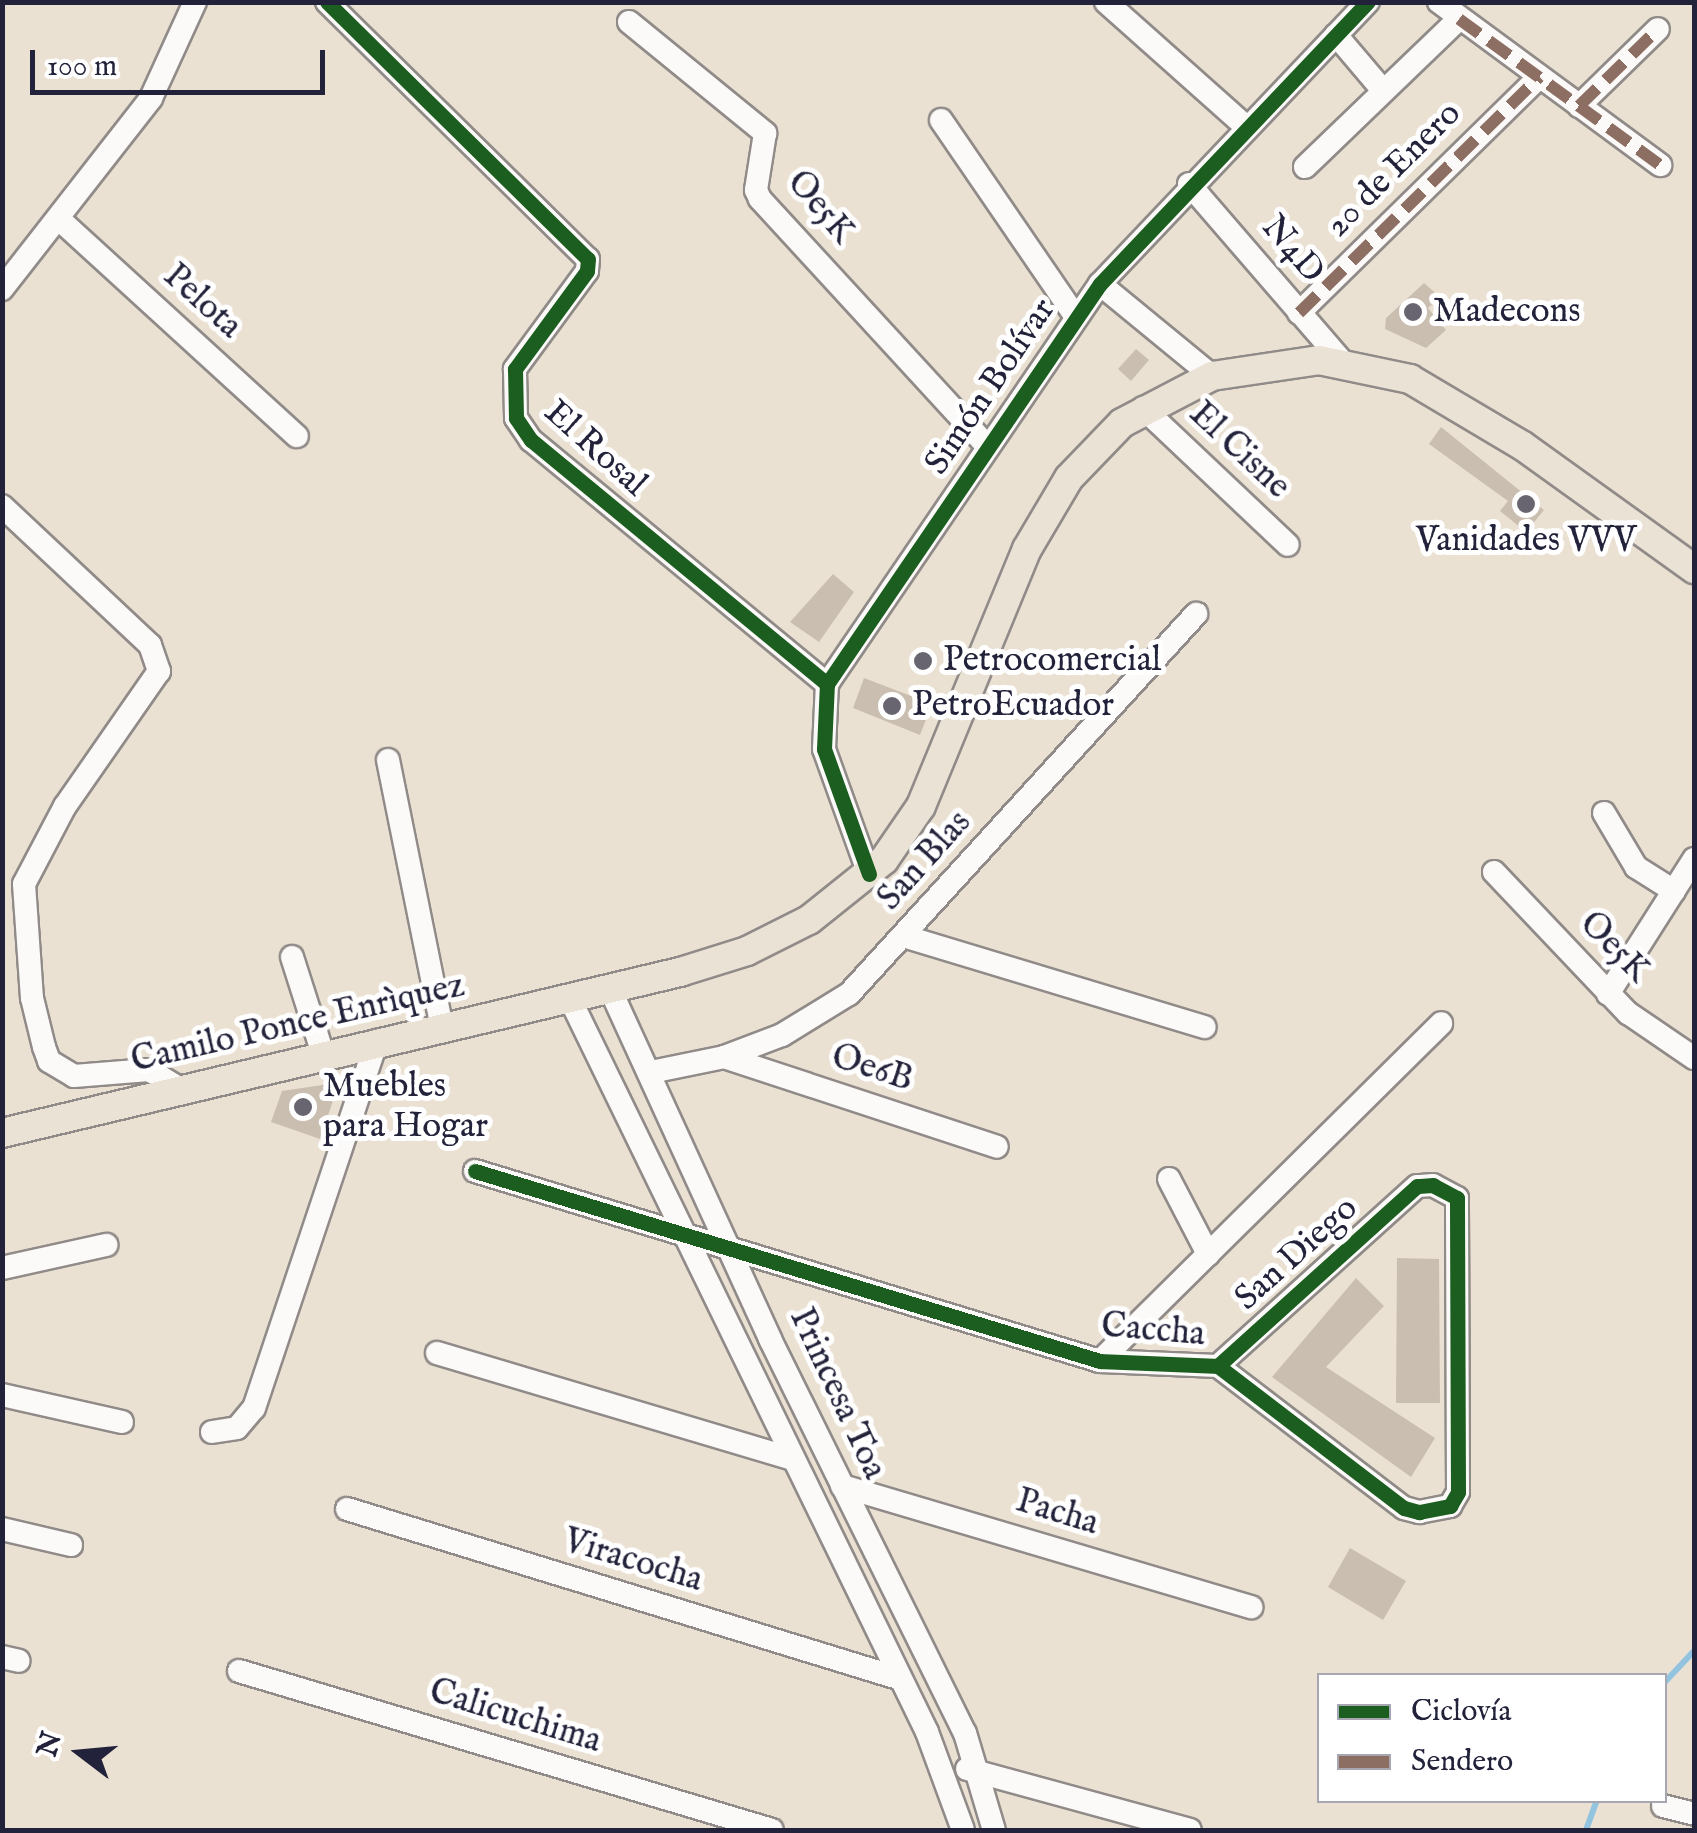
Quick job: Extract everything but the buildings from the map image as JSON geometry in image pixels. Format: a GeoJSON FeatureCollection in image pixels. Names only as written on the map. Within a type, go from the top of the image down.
{"type":"FeatureCollection","features":[{"type":"Feature","properties":{"kind":"main road","name":"Camilo Ponce Enrìquez"},"geometry":{"type":"LineString","coordinates":[[2,1133],[377,1041],[570,1001],[748,951],[810,920],[869,874],[921,806],[1046,515],[1096,447],[1143,408],[1212,376],[1293,360],[1342,362],[1394,373],[1449,398],[1694,569]]}},
{"type":"Feature","properties":{"kind":"street"},"geometry":{"type":"LineString","coordinates":[[2,290],[151,98],[195,2]]}},
{"type":"Feature","properties":{"kind":"street","name":"El Rosal"},"geometry":{"type":"LineString","coordinates":[[327,2],[588,259],[587,271],[515,369],[516,418],[531,440],[828,684]]}},
{"type":"Feature","properties":{"kind":"street"},"geometry":{"type":"LineString","coordinates":[[1106,2],[1245,126]]}},
{"type":"Feature","properties":{"kind":"street","name":"Simón Bolívar"},"geometry":{"type":"LineString","coordinates":[[828,684],[1100,284],[1245,126],[1368,2]]}},
{"type":"Feature","properties":{"kind":"street"},"geometry":{"type":"LineString","coordinates":[[1439,2],[1660,166]]}},
{"type":"Feature","properties":{"kind":"street"},"geometry":{"type":"LineString","coordinates":[[1305,167],[1380,88],[1460,20]]}},
{"type":"Feature","properties":{"kind":"street","name":"Oe5K"},"geometry":{"type":"LineString","coordinates":[[628,22],[766,133],[756,190],[760,199],[987,446]]}},
{"type":"Feature","properties":{"kind":"street"},"geometry":{"type":"LineString","coordinates":[[1579,106],[1658,28]]}},
{"type":"Feature","properties":{"kind":"street"},"geometry":{"type":"LineString","coordinates":[[1336,35],[1380,88]]}},
{"type":"Feature","properties":{"kind":"street","name":"20 de Enero"},"geometry":{"type":"LineString","coordinates":[[1299,313],[1539,77]]}},
{"type":"Feature","properties":{"kind":"street"},"geometry":{"type":"LineString","coordinates":[[941,120],[1075,316]]}},
{"type":"Feature","properties":{"kind":"street","name":"N4D"},"geometry":{"type":"LineString","coordinates":[[1190,184],[1342,362]]}},
{"type":"Feature","properties":{"kind":"street","name":"Pelota"},"geometry":{"type":"LineString","coordinates":[[59,219],[297,436]]}},
{"type":"Feature","properties":{"kind":"street"},"geometry":{"type":"LineString","coordinates":[[1100,284],[1212,376]]}},
{"type":"Feature","properties":{"kind":"street","name":"El Cisne"},"geometry":{"type":"LineString","coordinates":[[1143,408],[1288,545]]}},
{"type":"Feature","properties":{"kind":"street"},"geometry":{"type":"LineString","coordinates":[[2,506],[150,645],[159,671],[64,806],[13,888],[32,998],[49,1062],[74,1076],[150,1070],[182,1090]]}},
{"type":"Feature","properties":{"kind":"street","name":"San Blas"},"geometry":{"type":"LineString","coordinates":[[651,1072],[724,1057],[820,1016],[904,936],[1196,614]]}},
{"type":"Feature","properties":{"kind":"street"},"geometry":{"type":"LineString","coordinates":[[828,684],[824,749],[869,874]]}},
{"type":"Feature","properties":{"kind":"street"},"geometry":{"type":"LineString","coordinates":[[388,760],[442,1028]]}},
{"type":"Feature","properties":{"kind":"street"},"geometry":{"type":"LineString","coordinates":[[1604,813],[1636,867],[1674,891]]}},
{"type":"Feature","properties":{"kind":"street"},"geometry":{"type":"LineString","coordinates":[[1608,994],[1694,860]]}},
{"type":"Feature","properties":{"kind":"street","name":"Oe5K"},"geometry":{"type":"LineString","coordinates":[[1494,872],[1608,994],[1694,1058]]}},
{"type":"Feature","properties":{"kind":"street"},"geometry":{"type":"LineString","coordinates":[[904,936],[1204,1028]]}},
{"type":"Feature","properties":{"kind":"street"},"geometry":{"type":"LineString","coordinates":[[292,957],[323,1054]]}},
{"type":"Feature","properties":{"kind":"street","name":"Princesa Toa"},"geometry":{"type":"LineString","coordinates":[[610,989],[976,1768],[994,1830]]}},
{"type":"Feature","properties":{"kind":"street","name":"Princesa Toa"},"geometry":{"type":"LineString","coordinates":[[570,1001],[943,1771],[963,1830]]}},
{"type":"Feature","properties":{"kind":"street"},"geometry":{"type":"LineString","coordinates":[[1100,1361],[1440,1023]]}},
{"type":"Feature","properties":{"kind":"street"},"geometry":{"type":"LineString","coordinates":[[212,1432],[237,1428],[254,1408],[377,1041]]}},
{"type":"Feature","properties":{"kind":"street","name":"Oe6B"},"geometry":{"type":"LineString","coordinates":[[724,1057],[997,1147]]}},
{"type":"Feature","properties":{"kind":"street","name":"Caccha"},"geometry":{"type":"LineString","coordinates":[[474,1171],[736,1254],[1100,1361],[1218,1366],[1404,1508],[1419,1512],[1456,1500],[1460,1207],[1449,1192],[1416,1186]]}},
{"type":"Feature","properties":{"kind":"street"},"geometry":{"type":"LineString","coordinates":[[1170,1179],[1208,1254]]}},
{"type":"Feature","properties":{"kind":"street","name":"San Diego"},"geometry":{"type":"LineString","coordinates":[[1218,1366],[1416,1186]]}},
{"type":"Feature","properties":{"kind":"street"},"geometry":{"type":"LineString","coordinates":[[2,1268],[106,1245]]}},
{"type":"Feature","properties":{"kind":"street"},"geometry":{"type":"LineString","coordinates":[[437,1353],[790,1458]]}},
{"type":"Feature","properties":{"kind":"street"},"geometry":{"type":"LineString","coordinates":[[2,1395],[122,1422]]}},
{"type":"Feature","properties":{"kind":"street","name":"Pacha"},"geometry":{"type":"LineString","coordinates":[[842,1486],[1251,1607]]}},
{"type":"Feature","properties":{"kind":"street","name":"Viracocha"},"geometry":{"type":"LineString","coordinates":[[348,1509],[898,1678]]}},
{"type":"Feature","properties":{"kind":"street"},"geometry":{"type":"LineString","coordinates":[[2,1530],[71,1545]]}},
{"type":"Feature","properties":{"kind":"street","name":"Calicuchima"},"geometry":{"type":"LineString","coordinates":[[239,1671],[772,1830]]}},
{"type":"Feature","properties":{"kind":"street"},"geometry":{"type":"LineString","coordinates":[[943,1771],[976,1768],[1190,1830]]}},
{"type":"Feature","properties":{"kind":"street"},"geometry":{"type":"LineString","coordinates":[[1663,1806],[1694,1814]]}},
{"type":"Feature","properties":{"kind":"waterway"},"geometry":{"type":"LineString","coordinates":[[1667,1680],[1694,1651]]}},
{"type":"Feature","properties":{"kind":"waterway"},"geometry":{"type":"LineString","coordinates":[[1586,1830],[1596,1803]]}},
{"type":"Feature","properties":{"kind":"marked path"},"geometry":{"type":"LineString","coordinates":[[1459,19],[1660,165]]}},
{"type":"Feature","properties":{"kind":"marked path"},"geometry":{"type":"LineString","coordinates":[[1579,106],[1658,29]]}},
{"type":"Feature","properties":{"kind":"marked path"},"geometry":{"type":"LineString","coordinates":[[1299,313],[1539,77]]}},
{"type":"Feature","properties":{"kind":"cycle path"},"geometry":{"type":"LineString","coordinates":[[327,2],[588,259],[587,271],[515,369],[516,418],[531,440],[827,684]]}},
{"type":"Feature","properties":{"kind":"cycle path"},"geometry":{"type":"LineString","coordinates":[[869,874],[824,749],[827,684],[1100,284],[1368,2]]}},
{"type":"Feature","properties":{"kind":"cycle path"},"geometry":{"type":"LineString","coordinates":[[475,1171],[1100,1361],[1218,1366],[1404,1508],[1419,1512],[1450,1506],[1458,1492],[1457,1198],[1433,1185],[1417,1186],[1218,1366]]}},
{"type":"Feature","properties":{"kind":"place","name":"Madecons"},"geometry":{"type":"Point","coordinates":[1413,312]}},
{"type":"Feature","properties":{"kind":"place","name":"Vanidades VVV"},"geometry":{"type":"Point","coordinates":[1526,504]}},
{"type":"Feature","properties":{"kind":"place","name":"Petrocomercial"},"geometry":{"type":"Point","coordinates":[923,661]}},
{"type":"Feature","properties":{"kind":"place","name":"PetroEcuador"},"geometry":{"type":"Point","coordinates":[892,706]}},
{"type":"Feature","properties":{"kind":"place","name":"Muebles para Hogar"},"geometry":{"type":"Point","coordinates":[303,1107]}}]}
